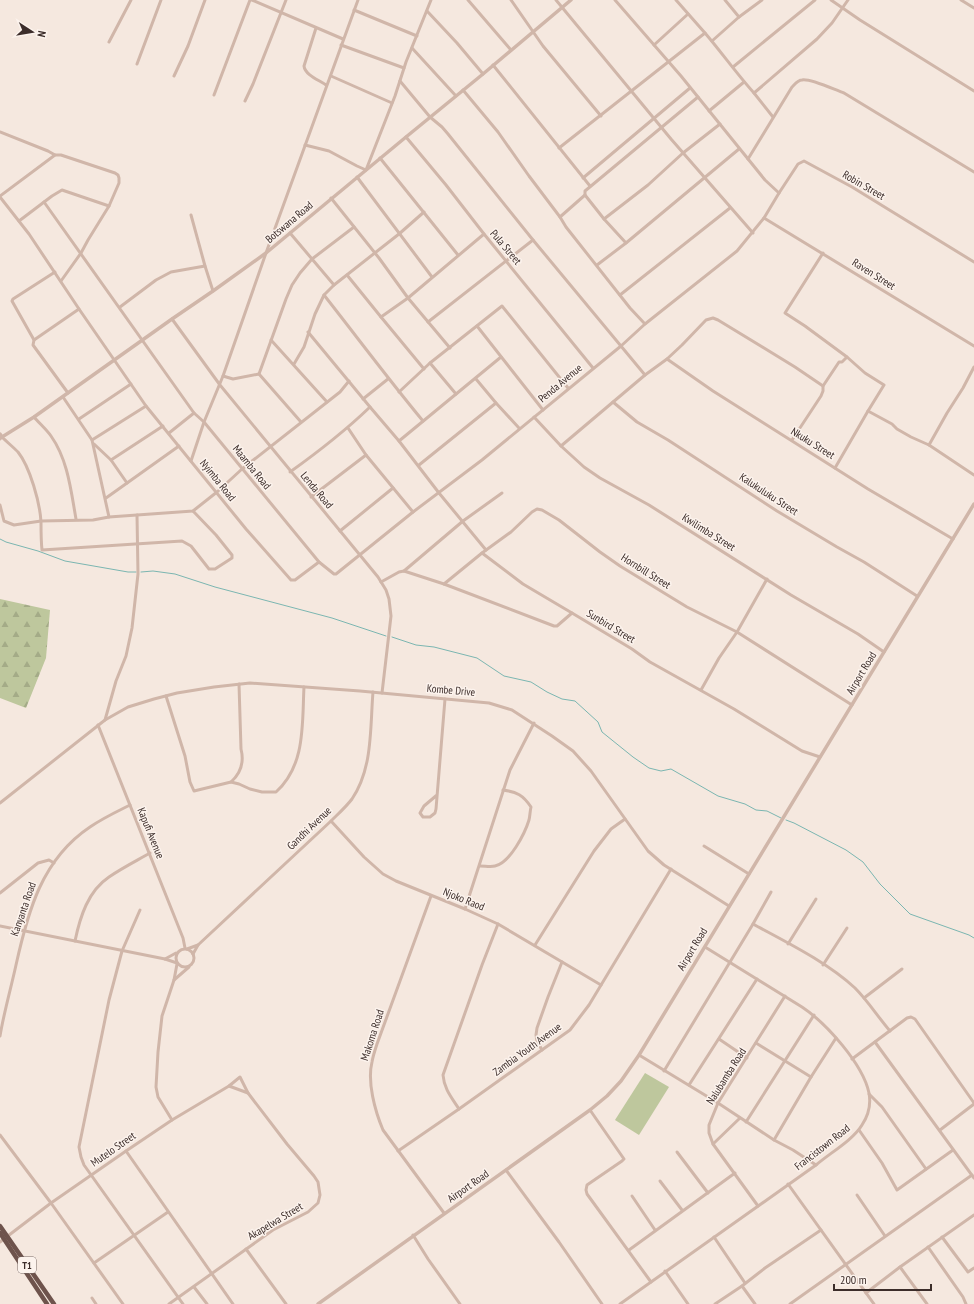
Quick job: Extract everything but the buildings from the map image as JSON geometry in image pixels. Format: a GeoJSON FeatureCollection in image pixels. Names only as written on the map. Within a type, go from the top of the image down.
{"type":"FeatureCollection","features":[{"type":"Feature","properties":{"kind":"highway","name":"T1"},"geometry":{"type":"LineString","coordinates":[[0,1226],[4,1239],[47,1304]]}},
{"type":"Feature","properties":{"kind":"highway","name":"T1"},"geometry":{"type":"LineString","coordinates":[[0,1234],[54,1304]]}},
{"type":"Feature","properties":{"kind":"street"},"geometry":{"type":"LineString","coordinates":[[109,42],[131,0]]}},
{"type":"Feature","properties":{"kind":"street"},"geometry":{"type":"LineString","coordinates":[[137,64],[161,0]]}},
{"type":"Feature","properties":{"kind":"street"},"geometry":{"type":"LineString","coordinates":[[174,76],[205,0]]}},
{"type":"Feature","properties":{"kind":"street"},"geometry":{"type":"LineString","coordinates":[[214,95],[251,0],[343,39]]}},
{"type":"Feature","properties":{"kind":"street"},"geometry":{"type":"LineString","coordinates":[[245,101],[286,0]]}},
{"type":"Feature","properties":{"kind":"street"},"geometry":{"type":"LineString","coordinates":[[192,461],[204,422],[220,385],[326,85],[358,0]]}},
{"type":"Feature","properties":{"kind":"street"},"geometry":{"type":"LineString","coordinates":[[305,145],[336,153],[366,170],[431,0]]}},
{"type":"Feature","properties":{"kind":"street"},"geometry":{"type":"LineString","coordinates":[[468,0],[511,50]]}},
{"type":"Feature","properties":{"kind":"street"},"geometry":{"type":"LineString","coordinates":[[511,0],[525,18],[533,32],[601,116]]}},
{"type":"Feature","properties":{"kind":"street"},"geometry":{"type":"LineString","coordinates":[[556,0],[654,119],[753,233]]}},
{"type":"Feature","properties":{"kind":"street","name":"Botswana Road"},"geometry":{"type":"LineString","coordinates":[[1,437],[34,417],[266,253],[571,0]]}},
{"type":"Feature","properties":{"kind":"street"},"geometry":{"type":"LineString","coordinates":[[615,0],[698,97],[765,180],[779,193]]}},
{"type":"Feature","properties":{"kind":"street"},"geometry":{"type":"LineString","coordinates":[[676,0],[712,41],[773,117]]}},
{"type":"Feature","properties":{"kind":"street"},"geometry":{"type":"LineString","coordinates":[[725,0],[739,17]]}},
{"type":"Feature","properties":{"kind":"street"},"geometry":{"type":"LineString","coordinates":[[712,41],[739,17],[762,0]]}},
{"type":"Feature","properties":{"kind":"street"},"geometry":{"type":"LineString","coordinates":[[733,67],[815,0]]}},
{"type":"Feature","properties":{"kind":"street"},"geometry":{"type":"LineString","coordinates":[[831,0],[860,20],[974,91]]}},
{"type":"Feature","properties":{"kind":"street"},"geometry":{"type":"LineString","coordinates":[[754,93],[817,39],[832,23],[848,0]]}},
{"type":"Feature","properties":{"kind":"street"},"geometry":{"type":"LineString","coordinates":[[961,0],[974,8]]}},
{"type":"Feature","properties":{"kind":"street"},"geometry":{"type":"LineString","coordinates":[[354,10],[417,36]]}},
{"type":"Feature","properties":{"kind":"street"},"geometry":{"type":"LineString","coordinates":[[427,11],[483,74]]}},
{"type":"Feature","properties":{"kind":"street"},"geometry":{"type":"LineString","coordinates":[[654,45],[688,14]]}},
{"type":"Feature","properties":{"kind":"street"},"geometry":{"type":"LineString","coordinates":[[316,28],[304,69],[306,73],[326,85]]}},
{"type":"Feature","properties":{"kind":"street"},"geometry":{"type":"LineString","coordinates":[[559,148],[705,33]]}},
{"type":"Feature","properties":{"kind":"street"},"geometry":{"type":"LineString","coordinates":[[341,46],[404,68]]}},
{"type":"Feature","properties":{"kind":"street"},"geometry":{"type":"LineString","coordinates":[[412,48],[456,96]]}},
{"type":"Feature","properties":{"kind":"street"},"geometry":{"type":"LineString","coordinates":[[493,65],[590,186]]}},
{"type":"Feature","properties":{"kind":"street"},"geometry":{"type":"LineString","coordinates":[[330,76],[392,103]]}},
{"type":"Feature","properties":{"kind":"street"},"geometry":{"type":"LineString","coordinates":[[748,159],[792,87],[804,79],[844,93],[974,172]]}},
{"type":"Feature","properties":{"kind":"street"},"geometry":{"type":"LineString","coordinates":[[400,81],[430,117],[448,134],[533,240],[645,375]]}},
{"type":"Feature","properties":{"kind":"street"},"geometry":{"type":"LineString","coordinates":[[709,111],[744,82]]}},
{"type":"Feature","properties":{"kind":"street"},"geometry":{"type":"LineString","coordinates":[[583,178],[690,88]]}},
{"type":"Feature","properties":{"kind":"street"},"geometry":{"type":"LineString","coordinates":[[463,90],[498,132],[566,227],[630,308],[645,324]]}},
{"type":"Feature","properties":{"kind":"street"},"geometry":{"type":"LineString","coordinates":[[560,217],[585,195],[585,191],[590,186],[698,97]]}},
{"type":"Feature","properties":{"kind":"street"},"geometry":{"type":"LineString","coordinates":[[604,219],[648,185],[683,153],[720,124]]}},
{"type":"Feature","properties":{"kind":"street"},"geometry":{"type":"LineString","coordinates":[[0,132],[55,155],[107,170],[114,173],[119,178],[109,206],[88,240],[82,253],[61,281]]}},
{"type":"Feature","properties":{"kind":"street","name":"Pula Street"},"geometry":{"type":"LineString","coordinates":[[406,136],[593,368]]}},
{"type":"Feature","properties":{"kind":"street"},"geometry":{"type":"LineString","coordinates":[[596,265],[626,243],[739,149]]}},
{"type":"Feature","properties":{"kind":"street"},"geometry":{"type":"LineString","coordinates":[[0,196],[55,155]]}},
{"type":"Feature","properties":{"kind":"street"},"geometry":{"type":"LineString","coordinates":[[380,158],[458,255]]}},
{"type":"Feature","properties":{"kind":"street","name":"Robin Street"},"geometry":{"type":"LineString","coordinates":[[764,218],[798,164],[804,161],[852,187],[974,262]]}},
{"type":"Feature","properties":{"kind":"street"},"geometry":{"type":"LineString","coordinates":[[357,177],[432,277]]}},
{"type":"Feature","properties":{"kind":"street"},"geometry":{"type":"LineString","coordinates":[[19,221],[62,190],[109,206]]}},
{"type":"Feature","properties":{"kind":"street"},"geometry":{"type":"LineString","coordinates":[[585,195],[626,243]]}},
{"type":"Feature","properties":{"kind":"street","name":"Nyimba Road"},"geometry":{"type":"LineString","coordinates":[[0,196],[55,272],[146,406],[246,529],[291,580],[296,580],[320,562]]}},
{"type":"Feature","properties":{"kind":"street"},"geometry":{"type":"LineString","coordinates":[[331,198],[408,298],[450,348]]}},
{"type":"Feature","properties":{"kind":"street","name":"Maamba Road"},"geometry":{"type":"LineString","coordinates":[[44,202],[82,253],[194,413],[204,422],[320,562],[332,573],[336,574],[360,555]]}},
{"type":"Feature","properties":{"kind":"street"},"geometry":{"type":"LineString","coordinates":[[620,295],[730,208]]}},
{"type":"Feature","properties":{"kind":"street"},"geometry":{"type":"LineString","coordinates":[[294,364],[304,347],[318,306],[324,295],[347,274],[399,234],[424,212]]}},
{"type":"Feature","properties":{"kind":"street"},"geometry":{"type":"LineString","coordinates":[[191,215],[213,291]]}},
{"type":"Feature","properties":{"kind":"street","name":"Penda Avenue"},"geometry":{"type":"LineString","coordinates":[[360,555],[413,512],[482,460],[519,428],[621,346],[645,324],[724,262],[737,251],[764,218]]}},
{"type":"Feature","properties":{"kind":"street","name":"Raven Street"},"geometry":{"type":"LineString","coordinates":[[764,218],[974,346]]}},
{"type":"Feature","properties":{"kind":"street"},"geometry":{"type":"LineString","coordinates":[[259,374],[292,285],[300,273],[312,260],[354,227]]}},
{"type":"Feature","properties":{"kind":"street"},"geometry":{"type":"LineString","coordinates":[[290,233],[334,285]]}},
{"type":"Feature","properties":{"kind":"street"},"geometry":{"type":"LineString","coordinates":[[381,316],[408,298],[484,234]]}},
{"type":"Feature","properties":{"kind":"street"},"geometry":{"type":"LineString","coordinates":[[428,322],[533,240]]}},
{"type":"Feature","properties":{"kind":"street"},"geometry":{"type":"LineString","coordinates":[[823,253],[785,313],[806,326],[847,357],[865,373],[884,385],[835,468]]}},
{"type":"Feature","properties":{"kind":"street"},"geometry":{"type":"LineString","coordinates":[[120,307],[156,280],[171,272],[205,266]]}},
{"type":"Feature","properties":{"kind":"street"},"geometry":{"type":"LineString","coordinates":[[55,272],[12,300],[34,340],[33,345],[68,393]]}},
{"type":"Feature","properties":{"kind":"street"},"geometry":{"type":"LineString","coordinates":[[347,274],[424,369]]}},
{"type":"Feature","properties":{"kind":"street"},"geometry":{"type":"LineString","coordinates":[[324,295],[388,379],[423,421]]}},
{"type":"Feature","properties":{"kind":"street"},"geometry":{"type":"LineString","coordinates":[[399,392],[430,363],[502,306],[568,388]]}},
{"type":"Feature","properties":{"kind":"street"},"geometry":{"type":"LineString","coordinates":[[34,340],[79,308]]}},
{"type":"Feature","properties":{"kind":"street"},"geometry":{"type":"LineString","coordinates":[[561,446],[645,375],[667,359],[706,320],[713,318],[795,366],[823,386]]}},
{"type":"Feature","properties":{"kind":"street","name":"Lenda Road"},"geometry":{"type":"LineString","coordinates":[[172,319],[220,385],[311,498],[360,555],[386,590],[389,599],[391,616],[382,693]]}},
{"type":"Feature","properties":{"kind":"street"},"geometry":{"type":"LineString","coordinates":[[477,326],[542,410]]}},
{"type":"Feature","properties":{"kind":"street"},"geometry":{"type":"LineString","coordinates":[[308,332],[419,465],[439,493],[486,550]]}},
{"type":"Feature","properties":{"kind":"street"},"geometry":{"type":"LineString","coordinates":[[271,340],[327,402]]}},
{"type":"Feature","properties":{"kind":"street"},"geometry":{"type":"LineString","coordinates":[[792,440],[821,396],[823,386],[839,362],[842,362],[847,357]]}},
{"type":"Feature","properties":{"kind":"street"},"geometry":{"type":"LineString","coordinates":[[399,441],[501,358]]}},
{"type":"Feature","properties":{"kind":"street","name":"Nkuku Street"},"geometry":{"type":"LineString","coordinates":[[667,359],[713,391],[868,489],[953,539]]}},
{"type":"Feature","properties":{"kind":"street"},"geometry":{"type":"LineString","coordinates":[[430,363],[456,394]]}},
{"type":"Feature","properties":{"kind":"street"},"geometry":{"type":"LineString","coordinates":[[929,445],[947,413],[964,388],[974,367]]}},
{"type":"Feature","properties":{"kind":"street"},"geometry":{"type":"LineString","coordinates":[[223,376],[233,378],[259,374]]}},
{"type":"Feature","properties":{"kind":"street"},"geometry":{"type":"LineString","coordinates":[[259,374],[301,422]]}},
{"type":"Feature","properties":{"kind":"street"},"geometry":{"type":"LineString","coordinates":[[363,399],[388,379]]}},
{"type":"Feature","properties":{"kind":"street"},"geometry":{"type":"LineString","coordinates":[[476,379],[519,428]]}},
{"type":"Feature","properties":{"kind":"street"},"geometry":{"type":"LineString","coordinates":[[0,505],[4,522],[14,525],[41,521],[76,519],[93,520],[109,517],[193,511],[242,469],[340,392],[349,381]]}},
{"type":"Feature","properties":{"kind":"street"},"geometry":{"type":"LineString","coordinates":[[79,420],[131,384]]}},
{"type":"Feature","properties":{"kind":"street"},"geometry":{"type":"LineString","coordinates":[[63,396],[94,444],[109,517]]}},
{"type":"Feature","properties":{"kind":"street","name":"Kalukuluku Street"},"geometry":{"type":"LineString","coordinates":[[613,402],[637,422],[668,440],[777,511],[864,562],[917,596]]}},
{"type":"Feature","properties":{"kind":"street"},"geometry":{"type":"LineString","coordinates":[[419,465],[496,403]]}},
{"type":"Feature","properties":{"kind":"street"},"geometry":{"type":"LineString","coordinates":[[92,440],[146,406]]}},
{"type":"Feature","properties":{"kind":"street"},"geometry":{"type":"LineString","coordinates":[[290,472],[322,450],[370,408]]}},
{"type":"Feature","properties":{"kind":"street"},"geometry":{"type":"LineString","coordinates":[[868,411],[892,424],[897,429],[911,437],[929,445],[974,475]]}},
{"type":"Feature","properties":{"kind":"street"},"geometry":{"type":"LineString","coordinates":[[169,433],[194,413]]}},
{"type":"Feature","properties":{"kind":"street"},"geometry":{"type":"LineString","coordinates":[[34,417],[50,435],[61,453],[66,466],[76,519]]}},
{"type":"Feature","properties":{"kind":"street","name":"Kwilimba Street"},"geometry":{"type":"LineString","coordinates":[[534,417],[561,446],[584,467],[600,478],[649,506],[858,634],[884,652]]}},
{"type":"Feature","properties":{"kind":"street"},"geometry":{"type":"LineString","coordinates":[[111,460],[162,426]]}},
{"type":"Feature","properties":{"kind":"street"},"geometry":{"type":"LineString","coordinates":[[348,428],[366,455],[413,512]]}},
{"type":"Feature","properties":{"kind":"street"},"geometry":{"type":"LineString","coordinates":[[1,437],[17,452],[25,464],[30,476],[41,521],[42,550],[182,541],[191,546],[209,569],[214,569],[232,558],[232,554],[193,511]]}},
{"type":"Feature","properties":{"kind":"street"},"geometry":{"type":"LineString","coordinates":[[94,444],[111,460],[127,484]]}},
{"type":"Feature","properties":{"kind":"street"},"geometry":{"type":"LineString","coordinates":[[106,498],[179,446]]}},
{"type":"Feature","properties":{"kind":"street"},"geometry":{"type":"LineString","coordinates":[[311,498],[366,455]]}},
{"type":"Feature","properties":{"kind":"street"},"geometry":{"type":"LineString","coordinates":[[340,531],[393,488]]}},
{"type":"Feature","properties":{"kind":"street"},"geometry":{"type":"LineString","coordinates":[[381,582],[399,572],[404,571],[463,522],[502,493]]}},
{"type":"Feature","properties":{"kind":"street","name":"Airport Road"},"geometry":{"type":"LineString","coordinates":[[318,1304],[590,1110],[607,1096],[621,1081],[639,1055],[974,504]]}},
{"type":"Feature","properties":{"kind":"street","name":"Hornbill Street"},"geometry":{"type":"LineString","coordinates":[[444,584],[511,532],[532,512],[537,509],[542,510],[559,520],[620,566],[688,607],[737,632],[852,705]]}},
{"type":"Feature","properties":{"kind":"street"},"geometry":{"type":"LineString","coordinates":[[105,720],[116,681],[126,656],[132,628],[138,574],[137,515]]}},
{"type":"Feature","properties":{"kind":"street"},"geometry":{"type":"LineString","coordinates":[[482,553],[523,584],[572,613]]}},
{"type":"Feature","properties":{"kind":"street","name":"Sunbird Street"},"geometry":{"type":"LineString","coordinates":[[404,571],[444,584],[554,626],[557,626],[572,613],[650,662],[701,690],[802,751],[820,757]]}},
{"type":"Feature","properties":{"kind":"street"},"geometry":{"type":"LineString","coordinates":[[701,690],[719,658],[737,632],[767,579]]}},
{"type":"Feature","properties":{"kind":"street","name":"Kombe Drive"},"geometry":{"type":"LineString","coordinates":[[0,803],[105,720],[128,708],[177,693],[250,683],[482,702],[500,705],[512,710],[534,723],[573,751],[581,759],[648,851],[671,869],[729,906]]}},
{"type":"Feature","properties":{"kind":"street"},"geometry":{"type":"LineString","coordinates":[[231,782],[239,772],[242,756],[239,684]]}},
{"type":"Feature","properties":{"kind":"street"},"geometry":{"type":"LineString","coordinates":[[166,696],[185,756],[193,791],[195,792],[231,782],[262,792],[276,792],[284,786],[295,767],[300,752],[304,687]]}},
{"type":"Feature","properties":{"kind":"street","name":"Gandhi Avenue"},"geometry":{"type":"LineString","coordinates":[[193,954],[198,945],[331,821],[351,800],[361,783],[368,758],[373,692]]}},
{"type":"Feature","properties":{"kind":"street"},"geometry":{"type":"LineString","coordinates":[[437,795],[424,806],[420,813],[423,817],[430,817],[435,813],[437,795],[445,699]]}},
{"type":"Feature","properties":{"kind":"street"},"geometry":{"type":"LineString","coordinates":[[465,909],[510,770],[534,723]]}},
{"type":"Feature","properties":{"kind":"street","name":"Kapufi Avenue"},"geometry":{"type":"LineString","coordinates":[[98,726],[150,853],[186,948]]}},
{"type":"Feature","properties":{"kind":"street"},"geometry":{"type":"LineString","coordinates":[[480,866],[495,866],[503,863],[511,855],[529,820],[531,807],[524,798],[513,792],[503,790]]}},
{"type":"Feature","properties":{"kind":"street","name":"Kanyanta Road"},"geometry":{"type":"LineString","coordinates":[[0,1033],[23,930],[35,896],[46,874],[70,843],[89,827],[130,805]]}},
{"type":"Feature","properties":{"kind":"street"},"geometry":{"type":"LineString","coordinates":[[535,945],[594,851],[611,829],[625,819]]}},
{"type":"Feature","properties":{"kind":"street","name":"Njoko Raod"},"geometry":{"type":"LineString","coordinates":[[331,821],[364,857],[383,874],[396,882],[465,909],[498,924],[601,984]]}},
{"type":"Feature","properties":{"kind":"street"},"geometry":{"type":"LineString","coordinates":[[704,846],[749,874]]}},
{"type":"Feature","properties":{"kind":"street"},"geometry":{"type":"LineString","coordinates":[[75,941],[78,924],[93,894],[108,877],[150,853]]}},
{"type":"Feature","properties":{"kind":"street"},"geometry":{"type":"LineString","coordinates":[[0,893],[38,863],[49,860],[54,863]]}},
{"type":"Feature","properties":{"kind":"street","name":"Zambia Youth Avenue"},"geometry":{"type":"LineString","coordinates":[[398,1151],[570,1030],[589,1005],[671,869]]}},
{"type":"Feature","properties":{"kind":"street"},"geometry":{"type":"LineString","coordinates":[[664,1071],[771,892]]}},
{"type":"Feature","properties":{"kind":"street","name":"Makoma Road"},"geometry":{"type":"LineString","coordinates":[[431,896],[372,1062],[370,1074],[379,1120],[385,1133],[444,1213]]}},
{"type":"Feature","properties":{"kind":"street"},"geometry":{"type":"LineString","coordinates":[[788,944],[816,899]]}},
{"type":"Feature","properties":{"kind":"street"},"geometry":{"type":"LineString","coordinates":[[140,910],[122,951],[109,1000],[79,1146],[81,1157],[92,1175],[183,1304]]}},
{"type":"Feature","properties":{"kind":"street"},"geometry":{"type":"LineString","coordinates":[[459,1109],[447,1091],[443,1076],[498,924]]}},
{"type":"Feature","properties":{"kind":"street"},"geometry":{"type":"LineString","coordinates":[[753,924],[823,965],[850,984],[864,998],[890,1031]]}},
{"type":"Feature","properties":{"kind":"street"},"geometry":{"type":"LineString","coordinates":[[0,926],[165,959],[177,963],[182,967],[190,965]]}},
{"type":"Feature","properties":{"kind":"street"},"geometry":{"type":"LineString","coordinates":[[823,965],[847,928]]}},
{"type":"Feature","properties":{"kind":"street","name":"Gandhi Avenue"},"geometry":{"type":"LineString","coordinates":[[186,948],[198,945]]}},
{"type":"Feature","properties":{"kind":"street","name":"Francistown Road"},"geometry":{"type":"LineString","coordinates":[[620,1304],[816,1165],[846,1142],[859,1130],[868,1111],[869,1093],[862,1075],[836,1038],[814,1015],[704,947]]}},
{"type":"Feature","properties":{"kind":"street"},"geometry":{"type":"LineString","coordinates":[[165,959],[179,950],[186,948],[193,954],[194,960],[174,980]]}},
{"type":"Feature","properties":{"kind":"street"},"geometry":{"type":"LineString","coordinates":[[172,1120],[158,1098],[156,1087],[162,1016],[174,980],[177,963],[175,956],[176,953]]}},
{"type":"Feature","properties":{"kind":"street"},"geometry":{"type":"LineString","coordinates":[[542,1050],[537,1041],[537,1028],[562,962]]}},
{"type":"Feature","properties":{"kind":"street"},"geometry":{"type":"LineString","coordinates":[[864,998],[902,969]]}},
{"type":"Feature","properties":{"kind":"street"},"geometry":{"type":"LineString","coordinates":[[689,1086],[756,979]]}},
{"type":"Feature","properties":{"kind":"street","name":"Nalubamba Road"},"geometry":{"type":"LineString","coordinates":[[758,1206],[713,1144],[709,1133],[709,1125],[718,1103],[748,1058],[785,996]]}},
{"type":"Feature","properties":{"kind":"street"},"geometry":{"type":"LineString","coordinates":[[746,1122],[814,1015]]}},
{"type":"Feature","properties":{"kind":"street"},"geometry":{"type":"LineString","coordinates":[[852,1059],[907,1018],[911,1017],[914,1019],[974,1104],[940,1130]]}},
{"type":"Feature","properties":{"kind":"street"},"geometry":{"type":"LineString","coordinates":[[774,1140],[836,1038]]}},
{"type":"Feature","properties":{"kind":"street"},"geometry":{"type":"LineString","coordinates":[[719,1039],[748,1058]]}},
{"type":"Feature","properties":{"kind":"street"},"geometry":{"type":"LineString","coordinates":[[790,1304],[885,1236],[973,1176],[875,1042]]}},
{"type":"Feature","properties":{"kind":"street"},"geometry":{"type":"LineString","coordinates":[[756,1043],[811,1077]]}},
{"type":"Feature","properties":{"kind":"street"},"geometry":{"type":"LineString","coordinates":[[639,1055],[816,1165]]}},
{"type":"Feature","properties":{"kind":"street","name":"Mutelo Street"},"geometry":{"type":"LineString","coordinates":[[4,1239],[51,1203],[126,1151],[172,1120],[229,1086],[240,1077]]}},
{"type":"Feature","properties":{"kind":"street","name":"Akapelwa Street"},"geometry":{"type":"LineString","coordinates":[[169,1304],[272,1230],[308,1212],[318,1203],[320,1195],[318,1182],[248,1093],[240,1077]]}},
{"type":"Feature","properties":{"kind":"street"},"geometry":{"type":"LineString","coordinates":[[229,1086],[248,1093]]}},
{"type":"Feature","properties":{"kind":"street"},"geometry":{"type":"LineString","coordinates":[[869,1093],[882,1107],[926,1169]]}},
{"type":"Feature","properties":{"kind":"street"},"geometry":{"type":"LineString","coordinates":[[590,1110],[624,1159],[587,1185],[587,1194],[651,1282]]}},
{"type":"Feature","properties":{"kind":"street"},"geometry":{"type":"LineString","coordinates":[[713,1144],[740,1118]]}},
{"type":"Feature","properties":{"kind":"street"},"geometry":{"type":"LineString","coordinates":[[859,1130],[882,1163],[897,1190],[953,1150]]}},
{"type":"Feature","properties":{"kind":"street"},"geometry":{"type":"LineString","coordinates":[[0,1136],[51,1203],[123,1304]]}},
{"type":"Feature","properties":{"kind":"street"},"geometry":{"type":"LineString","coordinates":[[126,1151],[233,1304]]}},
{"type":"Feature","properties":{"kind":"street"},"geometry":{"type":"LineString","coordinates":[[677,1152],[708,1193]]}},
{"type":"Feature","properties":{"kind":"street"},"geometry":{"type":"LineString","coordinates":[[506,1170],[602,1304]]}},
{"type":"Feature","properties":{"kind":"street"},"geometry":{"type":"LineString","coordinates":[[629,1250],[682,1210],[735,1173]]}},
{"type":"Feature","properties":{"kind":"street"},"geometry":{"type":"LineString","coordinates":[[660,1181],[682,1210]]}},
{"type":"Feature","properties":{"kind":"street"},"geometry":{"type":"LineString","coordinates":[[788,1184],[874,1304]]}},
{"type":"Feature","properties":{"kind":"street"},"geometry":{"type":"LineString","coordinates":[[857,1195],[885,1236]]}},
{"type":"Feature","properties":{"kind":"street"},"geometry":{"type":"LineString","coordinates":[[632,1196],[655,1230]]}},
{"type":"Feature","properties":{"kind":"street"},"geometry":{"type":"LineString","coordinates":[[94,1263],[168,1212]]}},
{"type":"Feature","properties":{"kind":"street"},"geometry":{"type":"LineString","coordinates":[[866,1293],[900,1266],[974,1215]]}},
{"type":"Feature","properties":{"kind":"street"},"geometry":{"type":"LineString","coordinates":[[715,1304],[821,1230]]}},
{"type":"Feature","properties":{"kind":"street"},"geometry":{"type":"LineString","coordinates":[[413,1235],[460,1304]]}},
{"type":"Feature","properties":{"kind":"street"},"geometry":{"type":"LineString","coordinates":[[714,1236],[745,1283]]}},
{"type":"Feature","properties":{"kind":"street"},"geometry":{"type":"LineString","coordinates":[[942,1237],[968,1272],[974,1268]]}},
{"type":"Feature","properties":{"kind":"street"},"geometry":{"type":"LineString","coordinates":[[928,1247],[963,1297],[966,1304]]}},
{"type":"Feature","properties":{"kind":"street"},"geometry":{"type":"LineString","coordinates":[[246,1249],[286,1304]]}},
{"type":"Feature","properties":{"kind":"street"},"geometry":{"type":"LineString","coordinates":[[900,1266],[927,1304]]}},
{"type":"Feature","properties":{"kind":"street"},"geometry":{"type":"LineString","coordinates":[[665,1272],[688,1304]]}},
{"type":"Feature","properties":{"kind":"street"},"geometry":{"type":"LineString","coordinates":[[742,1286],[755,1304]]}},
{"type":"Feature","properties":{"kind":"street"},"geometry":{"type":"LineString","coordinates":[[194,1287],[207,1304]]}},
{"type":"Feature","properties":{"kind":"street"},"geometry":{"type":"LineString","coordinates":[[92,1298],[96,1304]]}},
{"type":"Feature","properties":{"kind":"green space"},"geometry":{"type":"Polygon","coordinates":[[[0,599],[50,610],[46,658],[26,708],[0,698],[0,599]]]}},
{"type":"Feature","properties":{"kind":"green space"},"geometry":{"type":"Polygon","coordinates":[[[645,1073],[669,1087],[639,1135],[615,1120],[645,1073]]]}},
{"type":"Feature","properties":{"kind":"waterway"},"geometry":{"type":"LineString","coordinates":[[0,539],[65,561],[128,572],[136,572]]}},
{"type":"Feature","properties":{"kind":"waterway"},"geometry":{"type":"LineString","coordinates":[[141,572],[153,571],[175,574],[215,587],[332,618],[386,636]]}},
{"type":"Feature","properties":{"kind":"waterway"},"geometry":{"type":"LineString","coordinates":[[392,637],[416,645],[434,647],[477,658],[504,676],[531,682],[562,699],[575,701],[598,722],[602,732],[649,768],[661,771],[671,769],[718,796],[745,804],[756,810],[767,811],[781,818]]}},
{"type":"Feature","properties":{"kind":"waterway"},"geometry":{"type":"LineString","coordinates":[[786,820],[846,850],[863,862],[880,884],[910,914],[974,938]]}}]}
